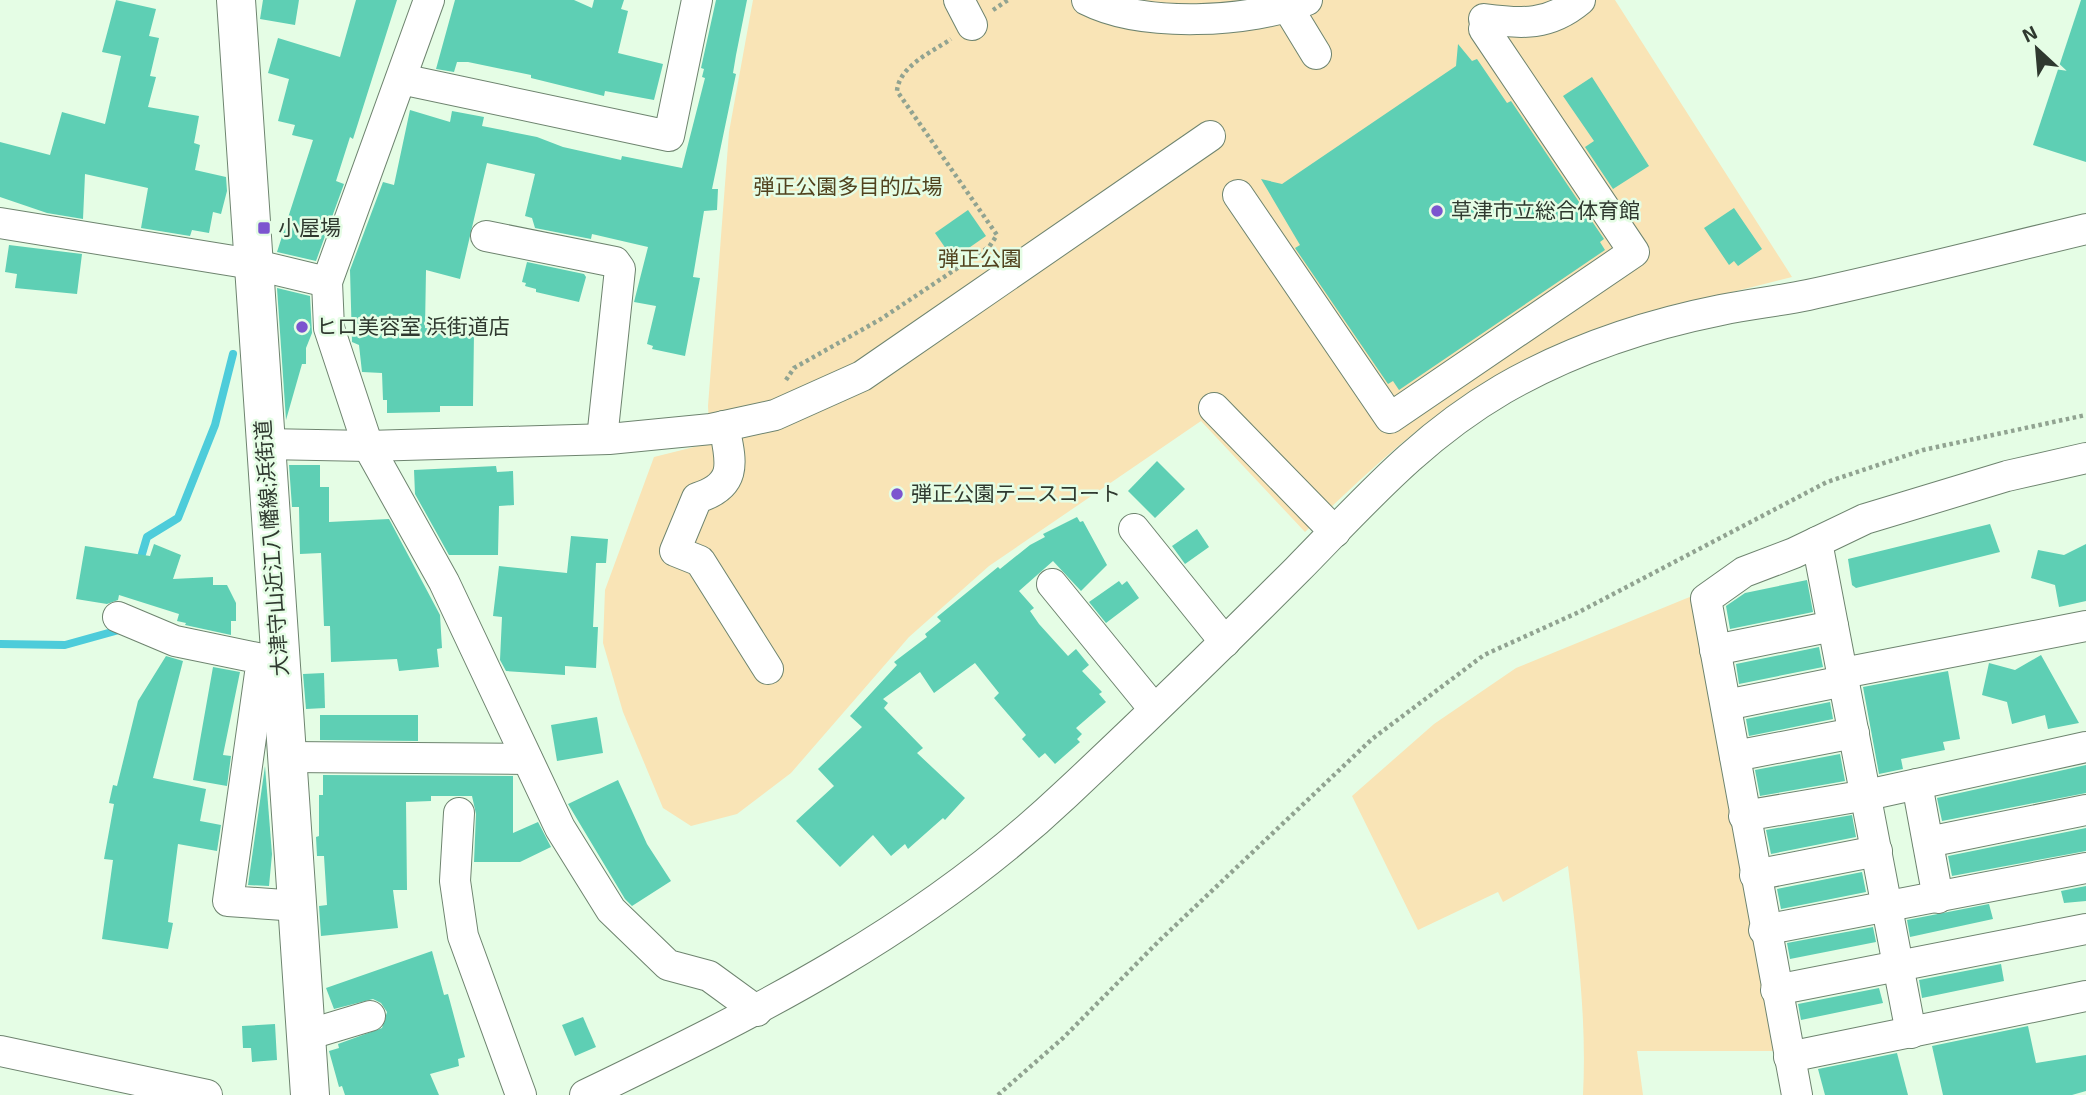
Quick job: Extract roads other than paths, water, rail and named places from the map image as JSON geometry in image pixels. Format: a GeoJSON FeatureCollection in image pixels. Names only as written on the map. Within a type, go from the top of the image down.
{"type":"FeatureCollection","features":[{"type":"Feature","properties":{"kind":"main road","name":"大津守山近江八幡線;浜街道"},"geometry":{"type":"LineString","coordinates":[[236,0],[265,444],[271,658],[287,757],[310,1095]]}},
{"type":"Feature","properties":{"kind":"street"},"geometry":{"type":"LineString","coordinates":[[429,0],[327,282],[329,328],[368,446],[444,582],[560,828],[611,910],[668,965],[709,976],[757,1011]]}},
{"type":"Feature","properties":{"kind":"street"},"geometry":{"type":"LineString","coordinates":[[401,79],[669,136],[697,0]]}},
{"type":"Feature","properties":{"kind":"street"},"geometry":{"type":"LineString","coordinates":[[1087,0],[1136,13],[1181,19],[1233,18],[1297,4],[1315,54]]}},
{"type":"Feature","properties":{"kind":"street"},"geometry":{"type":"LineString","coordinates":[[1238,195],[1390,418],[1634,252],[1484,24],[1538,23],[1558,16],[1580,0]]}},
{"type":"Feature","properties":{"kind":"street"},"geometry":{"type":"LineString","coordinates":[[265,444],[368,446],[603,439],[717,427],[775,415],[817,399],[862,376],[1210,136]]}},
{"type":"Feature","properties":{"kind":"street"},"geometry":{"type":"LineString","coordinates":[[0,223],[252,264],[327,282]]}},
{"type":"Feature","properties":{"kind":"street"},"geometry":{"type":"LineString","coordinates":[[585,1095],[757,1011],[900,925],[978,871],[1063,797],[1225,642],[1401,463],[1458,416],[1509,386],[1596,346],[1716,311],[1806,295],[2086,229]]}},
{"type":"Feature","properties":{"kind":"street"},"geometry":{"type":"LineString","coordinates":[[486,236],[615,262],[620,269],[603,439]]}},
{"type":"Feature","properties":{"kind":"street"},"geometry":{"type":"LineString","coordinates":[[1214,408],[1335,532]]}},
{"type":"Feature","properties":{"kind":"street"},"geometry":{"type":"LineString","coordinates":[[717,427],[731,462],[730,472],[717,490],[697,498],[675,551],[700,561],[768,669]]}},
{"type":"Feature","properties":{"kind":"street"},"geometry":{"type":"LineString","coordinates":[[1797,1095],[1764,930],[1706,599],[1744,572],[1865,519],[2007,476],[2086,458]]}},
{"type":"Feature","properties":{"kind":"street"},"geometry":{"type":"LineString","coordinates":[[1134,529],[1225,642]]}},
{"type":"Feature","properties":{"kind":"street"},"geometry":{"type":"LineString","coordinates":[[1817,542],[1911,1033]]}},
{"type":"Feature","properties":{"kind":"street"},"geometry":{"type":"LineString","coordinates":[[1052,584],[1154,709]]}},
{"type":"Feature","properties":{"kind":"street"},"geometry":{"type":"LineString","coordinates":[[118,617],[174,641],[271,658],[228,901],[298,906]]}},
{"type":"Feature","properties":{"kind":"street"},"geometry":{"type":"LineString","coordinates":[[1715,650],[1833,626]]}},
{"type":"Feature","properties":{"kind":"street"},"geometry":{"type":"LineString","coordinates":[[1726,705],[1843,677],[2086,626]]}},
{"type":"Feature","properties":{"kind":"street"},"geometry":{"type":"LineString","coordinates":[[1735,756],[1854,733]]}},
{"type":"Feature","properties":{"kind":"street"},"geometry":{"type":"LineString","coordinates":[[1744,816],[1867,795],[2086,747]]}},
{"type":"Feature","properties":{"kind":"street"},"geometry":{"type":"LineString","coordinates":[[287,757],[527,759]]}},
{"type":"Feature","properties":{"kind":"street"},"geometry":{"type":"LineString","coordinates":[[1917,784],[1938,898]]}},
{"type":"Feature","properties":{"kind":"street"},"geometry":{"type":"LineString","coordinates":[[1928,842],[2086,810]]}},
{"type":"Feature","properties":{"kind":"street"},"geometry":{"type":"LineString","coordinates":[[459,813],[455,881],[463,936],[521,1095]]}},
{"type":"Feature","properties":{"kind":"street"},"geometry":{"type":"LineString","coordinates":[[1755,875],[1877,851]]}},
{"type":"Feature","properties":{"kind":"street"},"geometry":{"type":"LineString","coordinates":[[1764,930],[2086,868]]}},
{"type":"Feature","properties":{"kind":"street"},"geometry":{"type":"LineString","coordinates":[[1776,990],[2086,929]]}},
{"type":"Feature","properties":{"kind":"street"},"geometry":{"type":"LineString","coordinates":[[1789,1057],[2086,996]]}},
{"type":"Feature","properties":{"kind":"street"},"geometry":{"type":"LineString","coordinates":[[307,1035],[370,1016]]}},
{"type":"Feature","properties":{"kind":"street"},"geometry":{"type":"LineString","coordinates":[[0,1051],[207,1095]]}},
{"type":"Feature","properties":{"kind":"waterway"},"geometry":{"type":"LineString","coordinates":[[139,564],[147,537],[178,518],[215,425],[233,354]]}},
{"type":"Feature","properties":{"kind":"waterway"},"geometry":{"type":"LineString","coordinates":[[0,644],[65,645],[119,630],[120,627]]}},
{"type":"Feature","properties":{"kind":"place","name":"草津市立総合体育館"},"geometry":{"type":"Point","coordinates":[1437,211]}},
{"type":"Feature","properties":{"kind":"place","name":"小屋場"},"geometry":{"type":"Point","coordinates":[264,228]}},
{"type":"Feature","properties":{"kind":"place","name":"ヒロ美容室 浜街道店"},"geometry":{"type":"Point","coordinates":[302,327]}},
{"type":"Feature","properties":{"kind":"place","name":"弾正公園テニスコート"},"geometry":{"type":"Point","coordinates":[897,494]}},
{"type":"Feature","properties":{"kind":"park label","name":"弾正公園多目的広場"},"geometry":{"type":"Point","coordinates":[848,187]}},
{"type":"Feature","properties":{"kind":"park label","name":"弾正公園"},"geometry":{"type":"Point","coordinates":[980,259]}}]}
